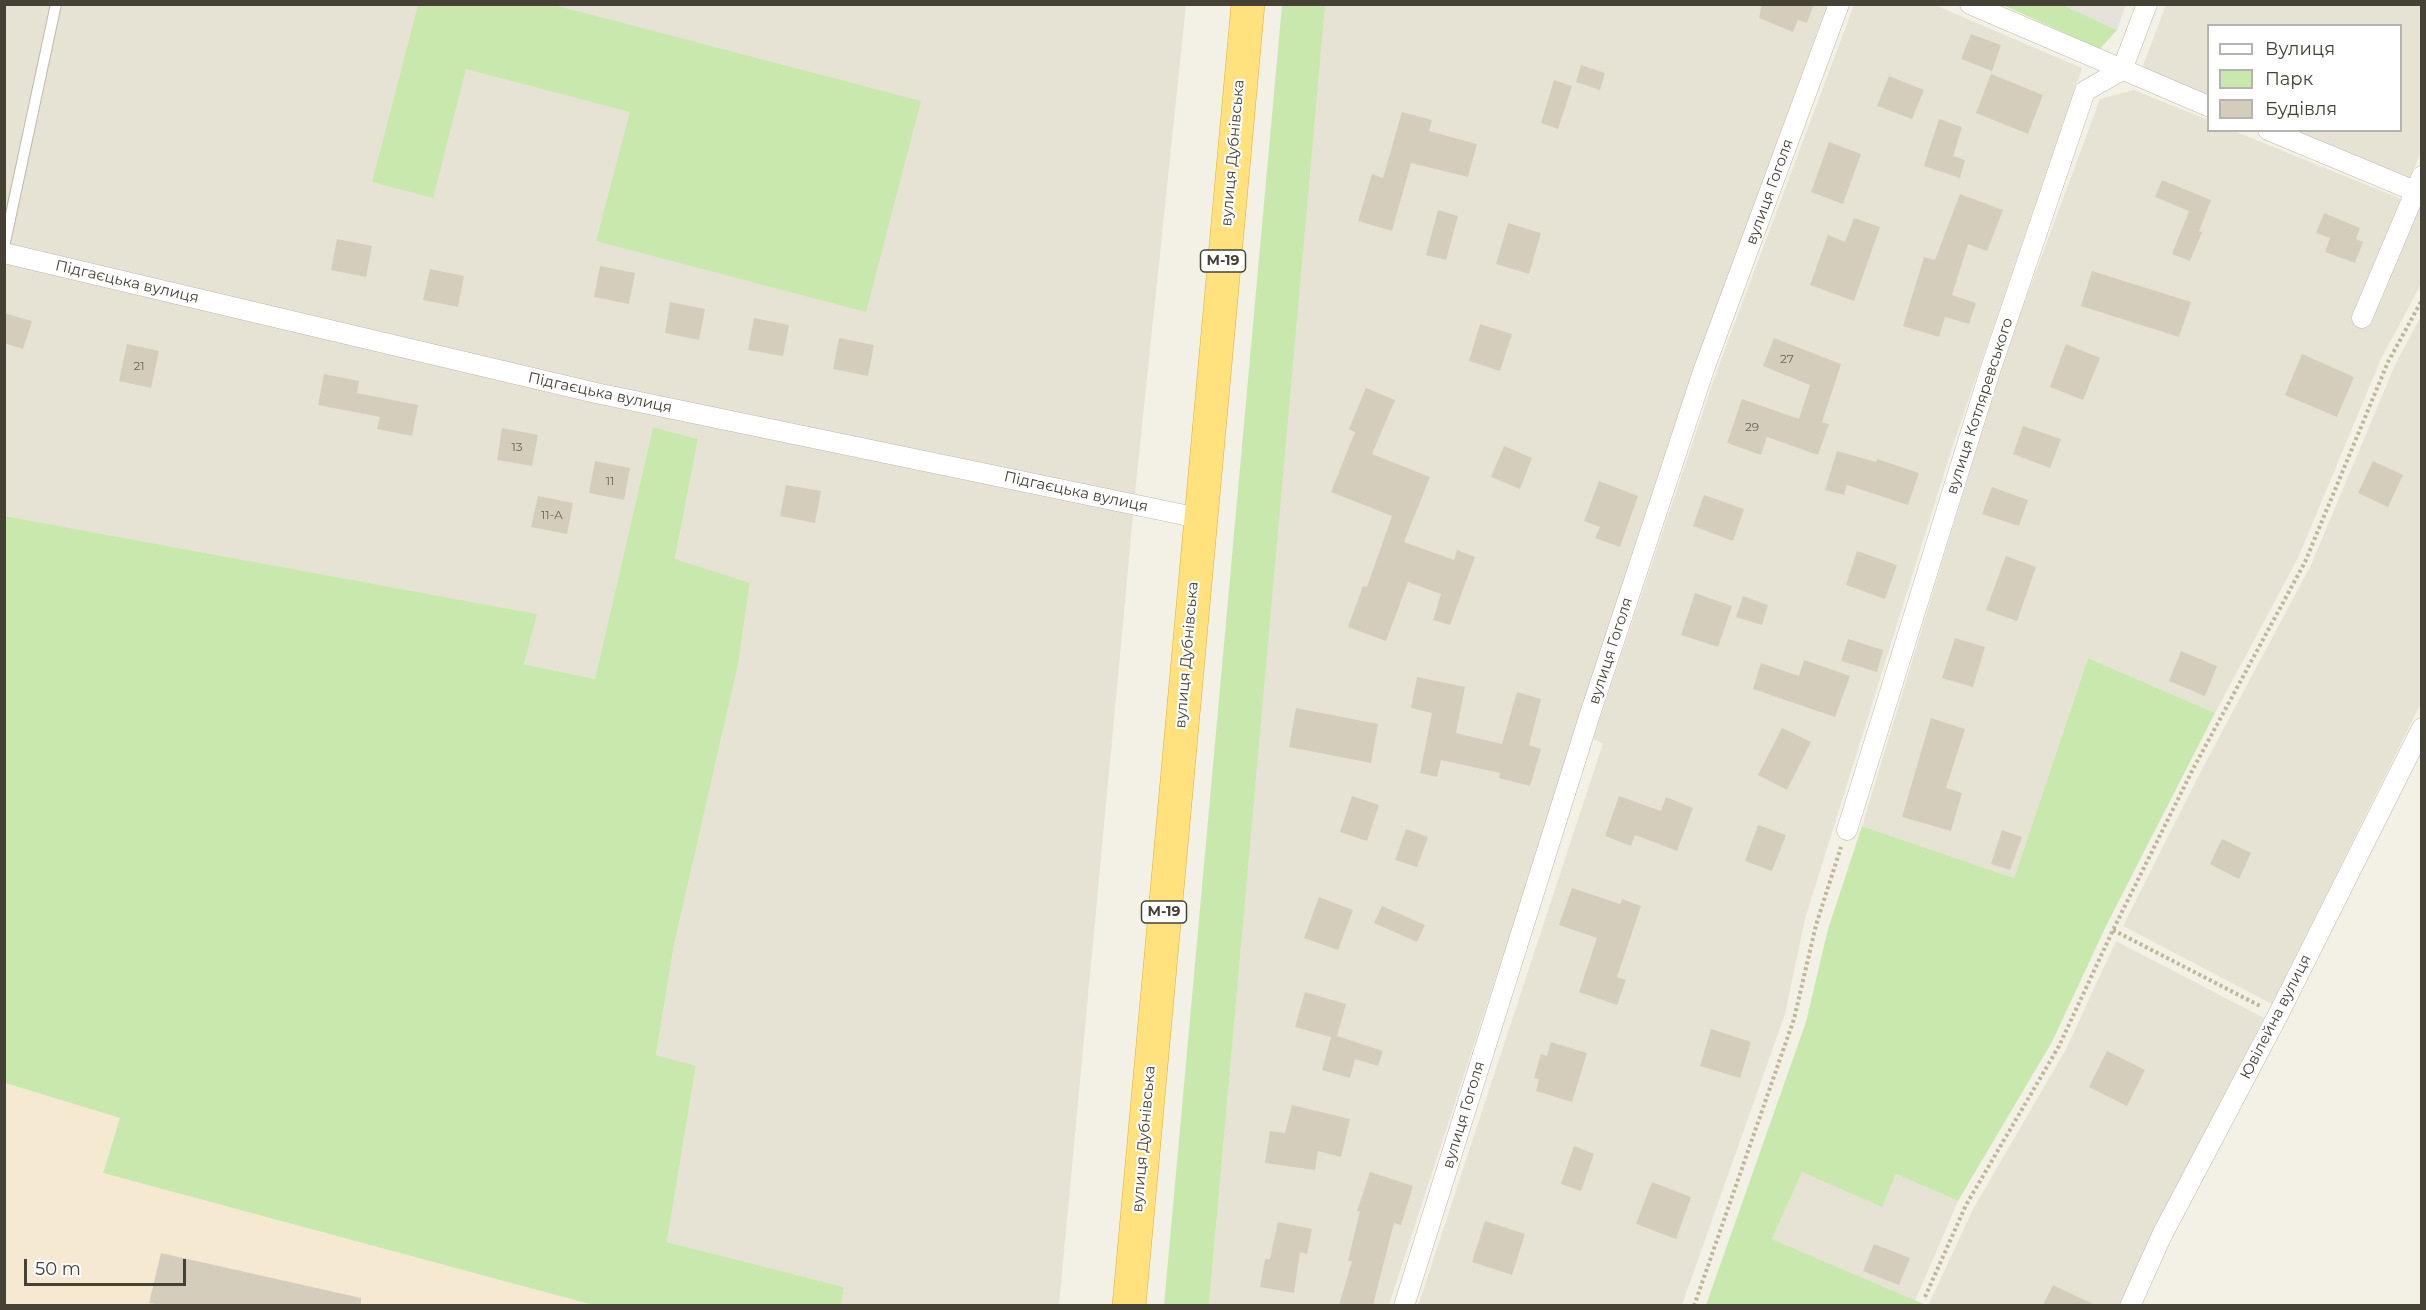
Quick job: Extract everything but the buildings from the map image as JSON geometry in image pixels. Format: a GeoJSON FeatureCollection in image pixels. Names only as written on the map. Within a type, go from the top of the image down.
{"type":"FeatureCollection","features":[{"type":"Feature","properties":{"kind":"highway","name":"вулиця Дубнівська"},"geometry":{"type":"LineString","coordinates":[[1129,1305],[1199,518],[1248,4]]}},
{"type":"Feature","properties":{"kind":"street","name":"вулиця Гоголя"},"geometry":{"type":"LineString","coordinates":[[1404,1305],[1590,714],[1704,369],[1839,4]]}},
{"type":"Feature","properties":{"kind":"street"},"geometry":{"type":"LineString","coordinates":[[1970,4],[2207,106]]}},
{"type":"Feature","properties":{"kind":"street"},"geometry":{"type":"LineString","coordinates":[[2122,70],[2147,4]]}},
{"type":"Feature","properties":{"kind":"street","name":"вулиця Котляревського"},"geometry":{"type":"LineString","coordinates":[[1847,830],[1991,368],[2085,90],[2122,70]]}},
{"type":"Feature","properties":{"kind":"street"},"geometry":{"type":"LineString","coordinates":[[2273,132],[2420,187],[2362,318]]}},
{"type":"Feature","properties":{"kind":"street","name":"Підгаєцька вулиця"},"geometry":{"type":"LineString","coordinates":[[4,254],[596,393],[1199,518]]}},
{"type":"Feature","properties":{"kind":"street","name":"Ювілейна вулиця"},"geometry":{"type":"LineString","coordinates":[[2130,1305],[2163,1235],[2278,1015],[2421,728]]}},
{"type":"Feature","properties":{"kind":"lane"},"geometry":{"type":"LineString","coordinates":[[4,247],[56,4]]}},
{"type":"Feature","properties":{"kind":"path"},"geometry":{"type":"LineString","coordinates":[[1925,1297],[1966,1205],[2059,1046],[2113,930],[2193,770],[2305,562],[2388,362],[2421,300]]}},
{"type":"Feature","properties":{"kind":"path"},"geometry":{"type":"LineString","coordinates":[[1694,1305],[1794,1019],[1816,925],[1847,830]]}},
{"type":"Feature","properties":{"kind":"path"},"geometry":{"type":"LineString","coordinates":[[2113,930],[2278,1015]]}},
{"type":"Feature","properties":{"kind":"shaded area"},"geometry":{"type":"Polygon","coordinates":[[[4,5],[1186,5],[1137,474],[1059,1305],[841,1305],[844,1287],[667,1242],[696,1067],[656,1055],[674,945],[738,665],[750,584],[675,560],[698,439],[653,427],[595,679],[524,664],[536,614],[5,516],[4,5]]]}},
{"type":"Feature","properties":{"kind":"shaded area"},"geometry":{"type":"Polygon","coordinates":[[[1324,5],[1827,5],[1695,366],[1389,1305],[1209,1306],[1324,5]]]}},
{"type":"Feature","properties":{"kind":"shaded area"},"geometry":{"type":"Polygon","coordinates":[[[1854,5],[1935,5],[2082,68],[1952,448],[1805,919],[1785,1014],[1682,1305],[1418,1306],[1603,743],[1593,739],[1716,373],[1854,5]]]}},
{"type":"Feature","properties":{"kind":"shaded area"},"geometry":{"type":"Polygon","coordinates":[[[2063,5],[2126,5],[2117,30],[2063,5]]]}},
{"type":"Feature","properties":{"kind":"shaded area"},"geometry":{"type":"Polygon","coordinates":[[[2166,5],[2421,5],[2421,151],[2410,180],[2293,132],[2402,132],[2402,24],[2207,24],[2207,96],[2142,68],[2166,5]]]}},
{"type":"Feature","properties":{"kind":"shaded area"},"geometry":{"type":"Polygon","coordinates":[[[2134,90],[2207,120],[2207,132],[2236,132],[2421,207],[2421,284],[2381,359],[2298,558],[2215,713],[2088,658],[2014,878],[1862,826],[1999,375],[2100,99],[2134,90]]]}},
{"type":"Feature","properties":{"kind":"shaded area"},"geometry":{"type":"Polygon","coordinates":[[[2421,316],[2421,703],[2272,1004],[2123,926],[2200,773],[2311,565],[2395,365],[2421,316]]]}},
{"type":"Feature","properties":{"kind":"shaded area"},"geometry":{"type":"Polygon","coordinates":[[[2116,941],[2264,1018],[2153,1232],[2120,1305],[1928,1306],[1973,1209],[2066,1049],[2116,941]]]}},
{"type":"Feature","properties":{"kind":"shaded area"},"geometry":{"type":"Polygon","coordinates":[[[4,1083],[120,1118],[103,1173],[593,1305],[5,1305],[4,1083]]]}},
{"type":"Feature","properties":{"kind":"shaded area"},"geometry":{"type":"Polygon","coordinates":[[[1802,1171],[1882,1206],[1896,1174],[1958,1201],[1915,1301],[1772,1239],[1802,1171]]]}},
{"type":"Feature","properties":{"kind":"green space"},"geometry":{"type":"Polygon","coordinates":[[[418,5],[554,5],[921,101],[866,312],[596,241],[630,112],[466,69],[433,198],[372,182],[418,5]]]}},
{"type":"Feature","properties":{"kind":"green space"},"geometry":{"type":"Polygon","coordinates":[[[1282,5],[1325,5],[1209,1305],[1164,1305],[1282,5]]]}},
{"type":"Feature","properties":{"kind":"green space"},"geometry":{"type":"Polygon","coordinates":[[[2003,5],[2063,5],[2117,30],[2100,49],[2003,5]]]}},
{"type":"Feature","properties":{"kind":"green space"},"geometry":{"type":"Polygon","coordinates":[[[653,427],[698,439],[675,559],[750,583],[738,665],[674,945],[656,1055],[696,1066],[667,1242],[844,1287],[841,1305],[593,1305],[103,1173],[120,1118],[5,1083],[5,516],[537,614],[524,664],[595,679],[653,427]]]}},
{"type":"Feature","properties":{"kind":"green space"},"geometry":{"type":"Polygon","coordinates":[[[2088,658],[2215,713],[2106,926],[2052,1042],[1958,1201],[1896,1174],[1882,1207],[1802,1172],[1772,1239],[1926,1305],[1706,1305],[1806,1022],[1828,929],[1862,826],[2014,878],[2088,658]]]}}]}
